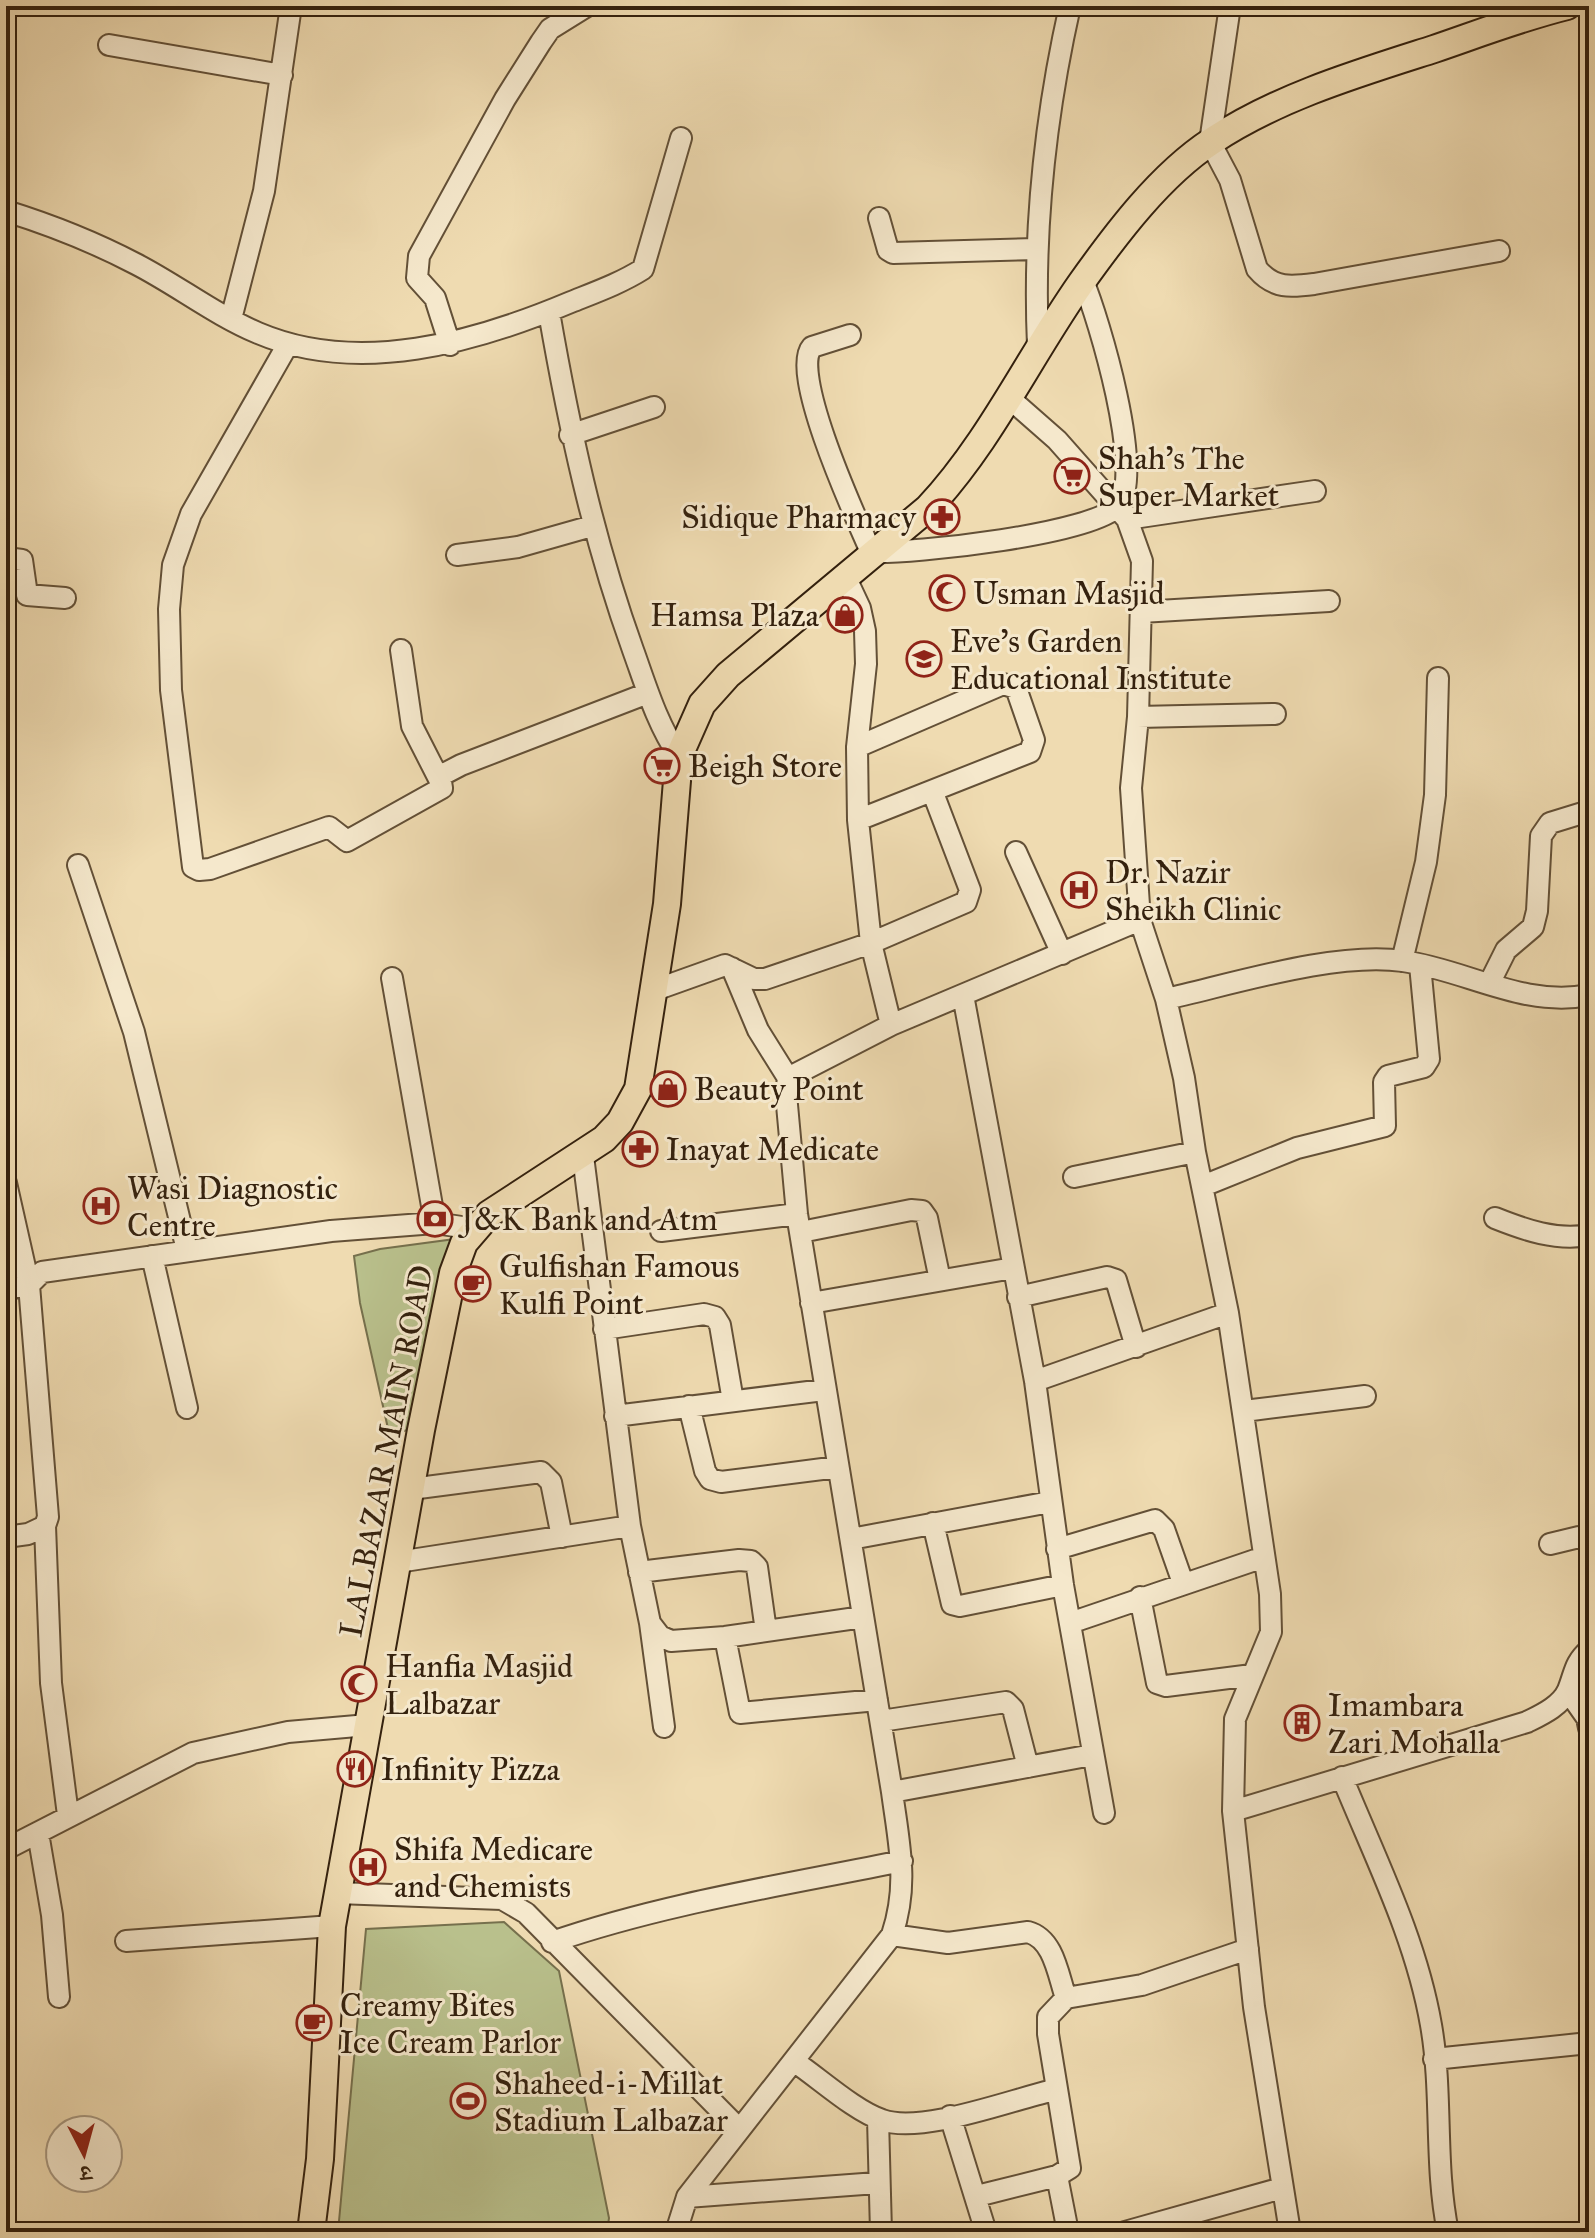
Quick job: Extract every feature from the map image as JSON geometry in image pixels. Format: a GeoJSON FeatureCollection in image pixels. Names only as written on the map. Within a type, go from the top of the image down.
{"type":"FeatureCollection","features":[{"type":"Feature","properties":{"kind":"main road","name":"LALBAZAR MAIN ROAD"},"geometry":{"type":"LineString","coordinates":[[311,2232],[320,2159],[332,1926],[453,1273],[464,1243],[489,1214],[583,1156],[620,1122],[638,1089],[667,904],[679,756],[702,704],[728,675],[871,552],[928,508],[953,481],[1083,281],[1168,178],[1210,142],[1259,113],[1303,95],[1561,8]]}},
{"type":"Feature","properties":{"kind":"street"},"geometry":{"type":"LineString","coordinates":[[231,319],[264,191],[291,6]]}},
{"type":"Feature","properties":{"kind":"street"},"geometry":{"type":"LineString","coordinates":[[450,345],[435,298],[417,278],[419,256],[505,99],[541,42],[550,29],[587,6]]}},
{"type":"Feature","properties":{"kind":"street"},"geometry":{"type":"LineString","coordinates":[[1038,346],[1036,249],[1061,44],[1070,6]]}},
{"type":"Feature","properties":{"kind":"street"},"geometry":{"type":"LineString","coordinates":[[1230,6],[1210,142],[1230,180],[1257,269],[1267,280],[1286,287],[1314,284],[1499,251]]}},
{"type":"Feature","properties":{"kind":"street"},"geometry":{"type":"LineString","coordinates":[[109,45],[282,75]]}},
{"type":"Feature","properties":{"kind":"street"},"geometry":{"type":"LineString","coordinates":[[6,211],[50,225],[136,264],[231,319],[288,344],[349,351],[450,345],[549,312],[643,269],[681,138]]}},
{"type":"Feature","properties":{"kind":"street"},"geometry":{"type":"LineString","coordinates":[[879,218],[888,250],[893,253],[1036,249]]}},
{"type":"Feature","properties":{"kind":"street"},"geometry":{"type":"LineString","coordinates":[[1083,281],[1104,342],[1123,429],[1125,487],[1121,514]]}},
{"type":"Feature","properties":{"kind":"street"},"geometry":{"type":"LineString","coordinates":[[549,312],[570,435],[592,526],[648,693],[665,735],[679,756]]}},
{"type":"Feature","properties":{"kind":"street"},"geometry":{"type":"LineString","coordinates":[[850,335],[812,347],[805,360],[827,447],[871,552],[910,553],[1011,538],[1121,514],[1315,491]]}},
{"type":"Feature","properties":{"kind":"street"},"geometry":{"type":"LineString","coordinates":[[288,344],[191,514],[173,565],[169,609],[171,690],[193,867],[210,869],[329,827],[347,841],[442,788],[412,726],[401,650]]}},
{"type":"Feature","properties":{"kind":"street"},"geometry":{"type":"LineString","coordinates":[[1008,397],[1057,440],[1121,514],[1142,561],[1138,717],[1131,788],[1140,920],[1166,999],[1184,1078],[1195,1152],[1228,1313],[1264,1557],[1271,1632],[1235,1719],[1233,1811],[1254,2007],[1290,2232]]}},
{"type":"Feature","properties":{"kind":"street"},"geometry":{"type":"LineString","coordinates":[[570,435],[654,407]]}},
{"type":"Feature","properties":{"kind":"street"},"geometry":{"type":"LineString","coordinates":[[457,555],[518,547],[592,526]]}},
{"type":"Feature","properties":{"kind":"street"},"geometry":{"type":"LineString","coordinates":[[6,558],[18,558],[24,563],[27,595],[65,598]]}},
{"type":"Feature","properties":{"kind":"street"},"geometry":{"type":"LineString","coordinates":[[845,576],[860,608],[865,631],[866,664],[857,747],[858,820],[871,943],[891,1025]]}},
{"type":"Feature","properties":{"kind":"street"},"geometry":{"type":"LineString","coordinates":[[1141,612],[1329,601]]}},
{"type":"Feature","properties":{"kind":"street"},"geometry":{"type":"LineString","coordinates":[[1203,1186],[1297,1148],[1385,1126],[1384,1082],[1388,1076],[1424,1067],[1429,1059],[1411,963],[1435,795],[1438,678]]}},
{"type":"Feature","properties":{"kind":"street"},"geometry":{"type":"LineString","coordinates":[[857,747],[1003,684],[1016,688],[1034,740],[1030,752],[933,793],[858,820]]}},
{"type":"Feature","properties":{"kind":"street"},"geometry":{"type":"LineString","coordinates":[[439,779],[461,765],[648,693]]}},
{"type":"Feature","properties":{"kind":"street"},"geometry":{"type":"LineString","coordinates":[[1138,717],[1275,714]]}},
{"type":"Feature","properties":{"kind":"street"},"geometry":{"type":"LineString","coordinates":[[655,990],[716,967],[732,968],[754,979],[765,979],[871,943],[966,902],[970,896],[933,793]]}},
{"type":"Feature","properties":{"kind":"street"},"geometry":{"type":"LineString","coordinates":[[1489,984],[1506,950],[1533,927],[1537,911],[1541,836],[1550,823],[1589,811]]}},
{"type":"Feature","properties":{"kind":"street"},"geometry":{"type":"LineString","coordinates":[[1016,852],[1062,954]]}},
{"type":"Feature","properties":{"kind":"street"},"geometry":{"type":"LineString","coordinates":[[78,865],[134,1032],[187,1250]]}},
{"type":"Feature","properties":{"kind":"street"},"geometry":{"type":"LineString","coordinates":[[788,1078],[891,1025],[1140,920]]}},
{"type":"Feature","properties":{"kind":"street"},"geometry":{"type":"LineString","coordinates":[[1166,999],[1342,962],[1411,963],[1542,998],[1589,995]]}},
{"type":"Feature","properties":{"kind":"street"},"geometry":{"type":"LineString","coordinates":[[676,2232],[687,2197],[892,1935],[902,1904],[902,1861],[892,1792],[799,1223],[788,1124],[788,1078],[758,1030],[732,968]]}},
{"type":"Feature","properties":{"kind":"street"},"geometry":{"type":"LineString","coordinates":[[392,978],[435,1223]]}},
{"type":"Feature","properties":{"kind":"street"},"geometry":{"type":"LineString","coordinates":[[963,995],[1035,1381],[1057,1549],[1104,1813]]}},
{"type":"Feature","properties":{"kind":"street"},"geometry":{"type":"LineString","coordinates":[[1074,1177],[1195,1152]]}},
{"type":"Feature","properties":{"kind":"street"},"geometry":{"type":"LineString","coordinates":[[583,1156],[630,1526],[650,1623],[664,1727]]}},
{"type":"Feature","properties":{"kind":"street"},"geometry":{"type":"LineString","coordinates":[[6,1183],[29,1285],[48,1517],[45,1526],[51,1683],[68,1815]]}},
{"type":"Feature","properties":{"kind":"street"},"geometry":{"type":"LineString","coordinates":[[661,1231],[799,1223],[922,1211],[927,1218],[940,1280]]}},
{"type":"Feature","properties":{"kind":"street"},"geometry":{"type":"LineString","coordinates":[[1495,1218],[1528,1232],[1558,1236],[1589,1235]]}},
{"type":"Feature","properties":{"kind":"street"},"geometry":{"type":"LineString","coordinates":[[6,1289],[29,1285],[42,1272],[331,1231],[435,1223],[475,1229]]}},
{"type":"Feature","properties":{"kind":"street"},"geometry":{"type":"LineString","coordinates":[[152,1256],[187,1408]]}},
{"type":"Feature","properties":{"kind":"street"},"geometry":{"type":"LineString","coordinates":[[811,1303],[1013,1268]]}},
{"type":"Feature","properties":{"kind":"street"},"geometry":{"type":"LineString","coordinates":[[1018,1297],[1107,1277],[1116,1280],[1136,1347]]}},
{"type":"Feature","properties":{"kind":"street"},"geometry":{"type":"LineString","coordinates":[[1035,1381],[1228,1313]]}},
{"type":"Feature","properties":{"kind":"street"},"geometry":{"type":"LineString","coordinates":[[604,1329],[704,1314],[715,1317],[720,1325],[733,1401]]}},
{"type":"Feature","properties":{"kind":"street"},"geometry":{"type":"LineString","coordinates":[[615,1416],[824,1390]]}},
{"type":"Feature","properties":{"kind":"street"},"geometry":{"type":"LineString","coordinates":[[1244,1411],[1365,1396]]}},
{"type":"Feature","properties":{"kind":"street"},"geometry":{"type":"LineString","coordinates":[[689,1406],[705,1471],[710,1479],[721,1482],[838,1467]]}},
{"type":"Feature","properties":{"kind":"street"},"geometry":{"type":"LineString","coordinates":[[411,1489],[541,1472],[551,1482],[562,1537]]}},
{"type":"Feature","properties":{"kind":"street"},"geometry":{"type":"LineString","coordinates":[[851,1539],[1050,1502]]}},
{"type":"Feature","properties":{"kind":"street"},"geometry":{"type":"LineString","coordinates":[[1057,1549],[1155,1520],[1164,1529],[1183,1583]]}},
{"type":"Feature","properties":{"kind":"street"},"geometry":{"type":"LineString","coordinates":[[933,1523],[952,1604],[960,1606],[1063,1585]]}},
{"type":"Feature","properties":{"kind":"street"},"geometry":{"type":"LineString","coordinates":[[6,1537],[28,1534],[45,1526]]}},
{"type":"Feature","properties":{"kind":"street"},"geometry":{"type":"LineString","coordinates":[[398,1562],[630,1526]]}},
{"type":"Feature","properties":{"kind":"street"},"geometry":{"type":"LineString","coordinates":[[1550,1544],[1579,1537],[1589,1541]]}},
{"type":"Feature","properties":{"kind":"street"},"geometry":{"type":"LineString","coordinates":[[1070,1623],[1264,1557]]}},
{"type":"Feature","properties":{"kind":"street"},"geometry":{"type":"LineString","coordinates":[[639,1572],[751,1561],[757,1567],[766,1631]]}},
{"type":"Feature","properties":{"kind":"street"},"geometry":{"type":"LineString","coordinates":[[1140,1597],[1157,1683],[1166,1686],[1252,1675]]}},
{"type":"Feature","properties":{"kind":"street"},"geometry":{"type":"LineString","coordinates":[[650,1623],[660,1636],[671,1641],[725,1637],[863,1617]]}},
{"type":"Feature","properties":{"kind":"street"},"geometry":{"type":"LineString","coordinates":[[725,1637],[740,1713],[877,1700]]}},
{"type":"Feature","properties":{"kind":"street"},"geometry":{"type":"LineString","coordinates":[[1233,1811],[1527,1722],[1553,1708],[1568,1691],[1576,1662],[1589,1650]]}},
{"type":"Feature","properties":{"kind":"street"},"geometry":{"type":"LineString","coordinates":[[1568,1691],[1587,1718],[1589,1728]]}},
{"type":"Feature","properties":{"kind":"street"},"geometry":{"type":"LineString","coordinates":[[881,1721],[1006,1702],[1013,1709],[1028,1767]]}},
{"type":"Feature","properties":{"kind":"street"},"geometry":{"type":"LineString","coordinates":[[6,1849],[193,1753],[288,1732],[368,1725]]}},
{"type":"Feature","properties":{"kind":"street"},"geometry":{"type":"LineString","coordinates":[[892,1792],[1092,1755]]}},
{"type":"Feature","properties":{"kind":"street"},"geometry":{"type":"LineString","coordinates":[[1342,1777],[1421,1969],[1434,2059],[1440,2186],[1448,2232]]}},
{"type":"Feature","properties":{"kind":"street"},"geometry":{"type":"LineString","coordinates":[[38,1833],[52,1915],[59,1997]]}},
{"type":"Feature","properties":{"kind":"street"},"geometry":{"type":"LineString","coordinates":[[552,1942],[594,1928],[723,1897],[902,1861]]}},
{"type":"Feature","properties":{"kind":"street"},"geometry":{"type":"LineString","coordinates":[[337,1893],[502,1899],[526,1913],[738,2128]]}},
{"type":"Feature","properties":{"kind":"street"},"geometry":{"type":"LineString","coordinates":[[126,1941],[332,1926]]}},
{"type":"Feature","properties":{"kind":"street"},"geometry":{"type":"LineString","coordinates":[[892,1935],[948,1943],[1028,1932],[1037,1934],[1046,1941],[1066,1998]]}},
{"type":"Feature","properties":{"kind":"street"},"geometry":{"type":"LineString","coordinates":[[977,2196],[1057,2176],[1070,2168],[1072,2163],[1054,2087],[1048,2017],[1066,1998],[1142,1985],[1248,1949]]}},
{"type":"Feature","properties":{"kind":"street"},"geometry":{"type":"LineString","coordinates":[[1434,2059],[1589,2043]]}},
{"type":"Feature","properties":{"kind":"street"},"geometry":{"type":"LineString","coordinates":[[795,2062],[878,2119],[899,2125],[950,2116],[1050,2091],[1054,2087]]}},
{"type":"Feature","properties":{"kind":"street"},"geometry":{"type":"LineString","coordinates":[[950,2116],[986,2232]]}},
{"type":"Feature","properties":{"kind":"street"},"geometry":{"type":"LineString","coordinates":[[878,2119],[877,2183],[881,2232]]}},
{"type":"Feature","properties":{"kind":"street"},"geometry":{"type":"LineString","coordinates":[[1057,2176],[1068,2232]]}},
{"type":"Feature","properties":{"kind":"street"},"geometry":{"type":"LineString","coordinates":[[687,2197],[877,2183]]}},
{"type":"Feature","properties":{"kind":"street"},"geometry":{"type":"LineString","coordinates":[[1125,2232],[1282,2188]]}},
{"type":"Feature","properties":{"kind":"green space"},"geometry":{"type":"Polygon","coordinates":[[[455,1239],[415,1429],[389,1433],[360,1303],[354,1256],[380,1249],[455,1239]]]}},
{"type":"Feature","properties":{"kind":"green space","name":"Shaheed-i-Millat Stadium Lalbazar"},"geometry":{"type":"Polygon","coordinates":[[[504,1922],[559,1971],[609,2218],[607,2232],[338,2232],[366,1929],[504,1922]]]}},
{"type":"Feature","properties":{"kind":"place","name":"Shah's The Super Market"},"geometry":{"type":"Point","coordinates":[1072,476]}},
{"type":"Feature","properties":{"kind":"place","name":"Sidique Pharmacy"},"geometry":{"type":"Point","coordinates":[942,517]}},
{"type":"Feature","properties":{"kind":"place","name":"Usman Masjid"},"geometry":{"type":"Point","coordinates":[947,593]}},
{"type":"Feature","properties":{"kind":"place","name":"Hamsa Plaza"},"geometry":{"type":"Point","coordinates":[845,615]}},
{"type":"Feature","properties":{"kind":"place","name":"Eve's Garden Educational Institute"},"geometry":{"type":"Point","coordinates":[924,659]}},
{"type":"Feature","properties":{"kind":"place","name":"Beigh Store"},"geometry":{"type":"Point","coordinates":[662,766]}},
{"type":"Feature","properties":{"kind":"place","name":"Dr. Nazir Sheikh Clinic"},"geometry":{"type":"Point","coordinates":[1079,890]}},
{"type":"Feature","properties":{"kind":"place","name":"Beauty Point"},"geometry":{"type":"Point","coordinates":[668,1089]}},
{"type":"Feature","properties":{"kind":"place","name":"Inayat Medicate"},"geometry":{"type":"Point","coordinates":[640,1149]}},
{"type":"Feature","properties":{"kind":"place","name":"Wasi Diagnostic Centre"},"geometry":{"type":"Point","coordinates":[101,1206]}},
{"type":"Feature","properties":{"kind":"place","name":"J&K Bank and Atm"},"geometry":{"type":"Point","coordinates":[435,1219]}},
{"type":"Feature","properties":{"kind":"place","name":"Gulfishan Famous Kulfi Point"},"geometry":{"type":"Point","coordinates":[473,1284]}},
{"type":"Feature","properties":{"kind":"place","name":"Hanfia Masjid Lalbazar"},"geometry":{"type":"Point","coordinates":[359,1684]}},
{"type":"Feature","properties":{"kind":"place","name":"Imambara Zari Mohalla"},"geometry":{"type":"Point","coordinates":[1302,1723]}},
{"type":"Feature","properties":{"kind":"place","name":"Infinity Pizza"},"geometry":{"type":"Point","coordinates":[355,1769]}},
{"type":"Feature","properties":{"kind":"place","name":"Shifa Medicare and Chemists"},"geometry":{"type":"Point","coordinates":[368,1867]}},
{"type":"Feature","properties":{"kind":"place","name":"Creamy Bites Ice Cream Parlor"},"geometry":{"type":"Point","coordinates":[314,2023]}},
{"type":"Feature","properties":{"kind":"place","name":"Shaheed-i-Millat Stadium Lalbazar"},"geometry":{"type":"Point","coordinates":[468,2101]}}]}
